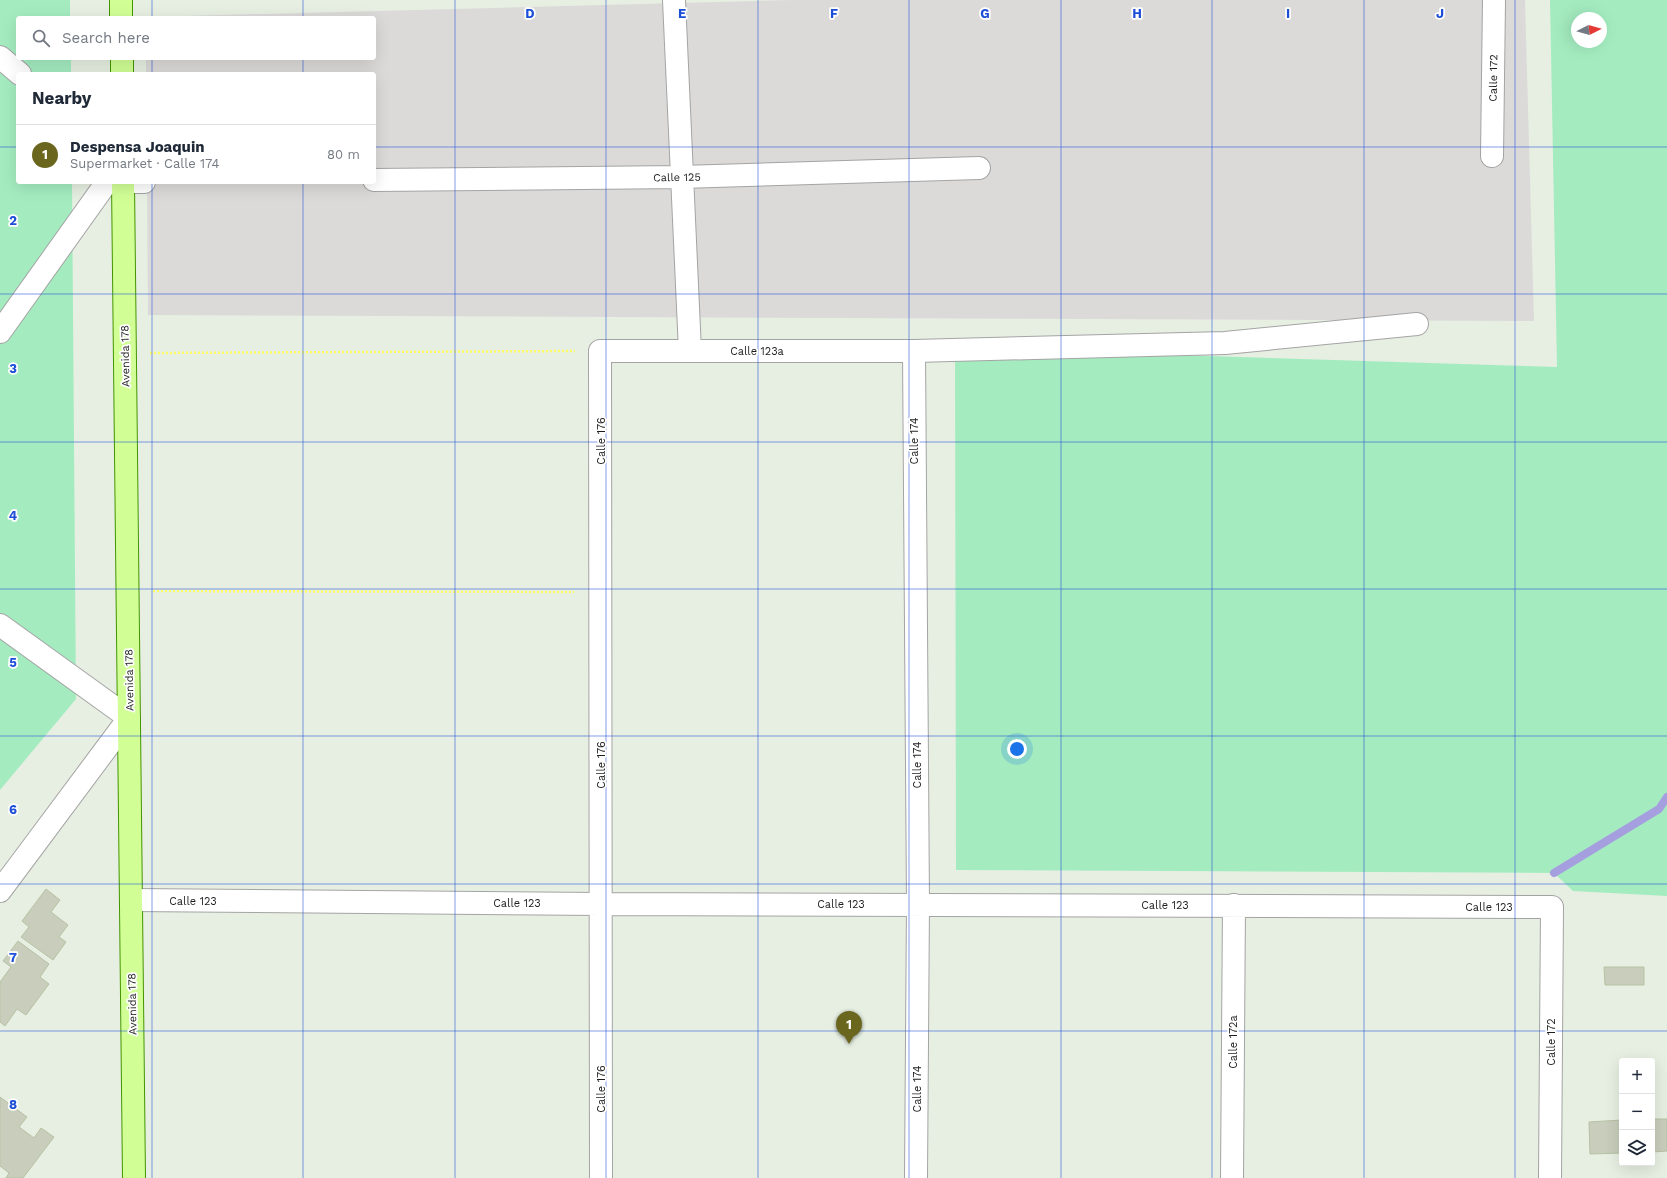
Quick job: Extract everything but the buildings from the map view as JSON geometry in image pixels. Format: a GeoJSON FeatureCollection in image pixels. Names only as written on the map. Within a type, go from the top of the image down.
{"type":"FeatureCollection","features":[{"type":"Feature","properties":{"kind":"main road"},"geometry":{"type":"LineString","coordinates":[[121,0],[121,16]]}},
{"type":"Feature","properties":{"kind":"main road"},"geometry":{"type":"LineString","coordinates":[[122,60],[122,72]]}},
{"type":"Feature","properties":{"kind":"main road","name":"Avenida 178"},"geometry":{"type":"LineString","coordinates":[[124,184],[134,1178]]}},
{"type":"Feature","properties":{"kind":"street"},"geometry":{"type":"LineString","coordinates":[[674,0],[690,351]]}},
{"type":"Feature","properties":{"kind":"street","name":"Calle 172"},"geometry":{"type":"LineString","coordinates":[[1492,156],[1494,0]]}},
{"type":"Feature","properties":{"kind":"street"},"geometry":{"type":"LineString","coordinates":[[0,57],[18,72]]}},
{"type":"Feature","properties":{"kind":"street","name":"Calle 125"},"geometry":{"type":"LineString","coordinates":[[376,180],[681,177],[979,168]]}},
{"type":"Feature","properties":{"kind":"street"},"geometry":{"type":"LineString","coordinates":[[0,332],[106,184]]}},
{"type":"Feature","properties":{"kind":"street","name":"Calle 123a"},"geometry":{"type":"LineString","coordinates":[[600,351],[914,351],[1225,343],[1417,324]]}},
{"type":"Feature","properties":{"kind":"street","name":"Calle 176"},"geometry":{"type":"LineString","coordinates":[[600,351],[601,1178]]}},
{"type":"Feature","properties":{"kind":"street","name":"Calle 174"},"geometry":{"type":"LineString","coordinates":[[914,351],[918,904],[916,1178]]}},
{"type":"Feature","properties":{"kind":"street"},"geometry":{"type":"LineString","coordinates":[[0,625],[129,718],[0,891]]}},
{"type":"Feature","properties":{"kind":"street","name":"Calle 123"},"geometry":{"type":"LineString","coordinates":[[131,900],[601,904],[1552,907]]}},
{"type":"Feature","properties":{"kind":"street","name":"Calle 172a"},"geometry":{"type":"LineString","coordinates":[[1232,1178],[1234,906]]}},
{"type":"Feature","properties":{"kind":"street","name":"Calle 172"},"geometry":{"type":"LineString","coordinates":[[1550,1178],[1552,907]]}},
{"type":"Feature","properties":{"kind":"path"},"geometry":{"type":"LineString","coordinates":[[125,353],[600,351]]}},
{"type":"Feature","properties":{"kind":"path"},"geometry":{"type":"LineString","coordinates":[[128,591],[601,592]]}},
{"type":"Feature","properties":{"kind":"shaded area"},"geometry":{"type":"Polygon","coordinates":[[[791,0],[1525,0],[1534,321],[148,315],[147,184],[376,184],[376,72],[146,72],[146,60],[376,60],[376,16],[184,16],[791,0]]]}},
{"type":"Feature","properties":{"kind":"green space"},"geometry":{"type":"Polygon","coordinates":[[[0,0],[70,0],[70,16],[16,16],[16,60],[71,60],[71,72],[16,72],[16,184],[72,184],[76,699],[0,790],[0,0]]]}},
{"type":"Feature","properties":{"kind":"green space"},"geometry":{"type":"Polygon","coordinates":[[[1550,0],[1667,0],[1667,896],[1573,891],[1554,873],[956,870],[955,348],[1557,367],[1550,0]]]}},
{"type":"Feature","properties":{"kind":"waterway"},"geometry":{"type":"LineString","coordinates":[[1554,873],[1659,809],[1667,797]]}},
{"type":"Feature","properties":{"kind":"place","name":"Despensa Joaquin"},"geometry":{"type":"Point","coordinates":[849,1044]}}]}
